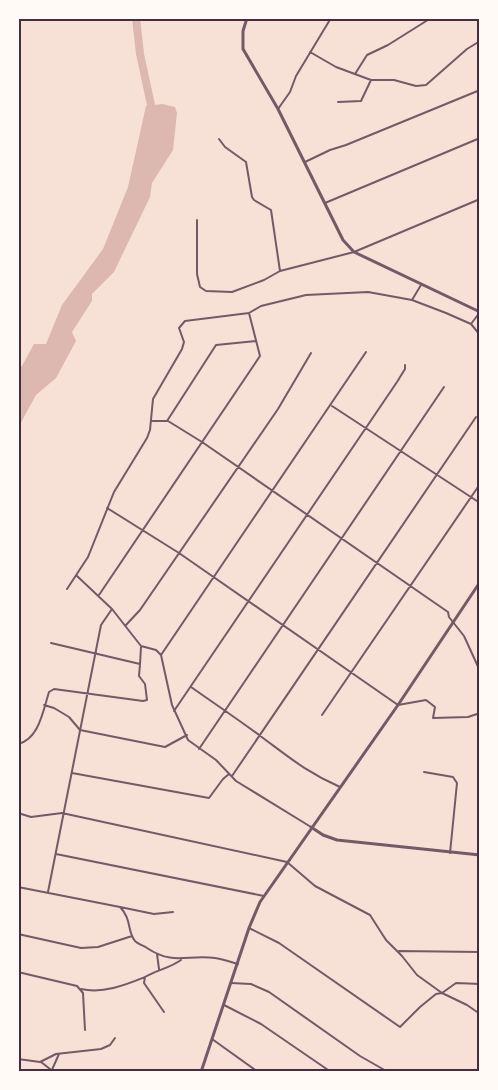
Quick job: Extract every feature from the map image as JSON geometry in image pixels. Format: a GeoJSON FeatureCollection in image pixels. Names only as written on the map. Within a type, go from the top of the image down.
{"type":"FeatureCollection","features":[{"type":"Feature","properties":{"kind":"street"},"geometry":{"type":"LineString","coordinates":[[247,18],[243,31],[243,49],[278,109],[343,240],[354,252],[480,312],[471,324]]}},
{"type":"Feature","properties":{"kind":"street"},"geometry":{"type":"LineString","coordinates":[[278,109],[290,93],[296,76],[331,18]]}},
{"type":"Feature","properties":{"kind":"street"},"geometry":{"type":"LineString","coordinates":[[355,74],[368,55],[396,41],[431,18]]}},
{"type":"Feature","properties":{"kind":"street"},"geometry":{"type":"LineString","coordinates":[[310,52],[336,67],[371,80],[394,80],[416,86],[426,85],[467,48],[480,41]]}},
{"type":"Feature","properties":{"kind":"street"},"geometry":{"type":"LineString","coordinates":[[339,102],[361,101],[371,80]]}},
{"type":"Feature","properties":{"kind":"street"},"geometry":{"type":"LineString","coordinates":[[304,162],[480,90]]}},
{"type":"Feature","properties":{"kind":"street"},"geometry":{"type":"LineString","coordinates":[[324,203],[480,138]]}},
{"type":"Feature","properties":{"kind":"street"},"geometry":{"type":"LineString","coordinates":[[219,139],[225,147],[246,162],[252,197],[271,210],[280,271]]}},
{"type":"Feature","properties":{"kind":"street"},"geometry":{"type":"LineString","coordinates":[[197,220],[197,277],[200,287],[206,291],[232,292],[264,280],[280,271],[354,252],[480,199]]}},
{"type":"Feature","properties":{"kind":"street"},"geometry":{"type":"LineString","coordinates":[[412,300],[421,284]]}},
{"type":"Feature","properties":{"kind":"street"},"geometry":{"type":"LineString","coordinates":[[67,589],[90,551],[106,508],[147,438],[156,394],[182,349],[184,342],[179,328],[185,321],[249,313],[261,306],[306,295],[368,292],[412,300],[471,324],[480,335]]}},
{"type":"Feature","properties":{"kind":"street"},"geometry":{"type":"LineString","coordinates":[[99,595],[260,356],[249,313]]}},
{"type":"Feature","properties":{"kind":"street"},"geometry":{"type":"LineString","coordinates":[[166,421],[216,345],[256,341]]}},
{"type":"Feature","properties":{"kind":"street"},"geometry":{"type":"LineString","coordinates":[[160,655],[366,352]]}},
{"type":"Feature","properties":{"kind":"street"},"geometry":{"type":"LineString","coordinates":[[126,625],[140,610],[278,409],[311,353]]}},
{"type":"Feature","properties":{"kind":"street"},"geometry":{"type":"LineString","coordinates":[[174,711],[366,428],[405,369],[405,365]]}},
{"type":"Feature","properties":{"kind":"street"},"geometry":{"type":"LineString","coordinates":[[199,749],[444,387]]}},
{"type":"Feature","properties":{"kind":"street"},"geometry":{"type":"LineString","coordinates":[[331,405],[480,503]]}},
{"type":"Feature","properties":{"kind":"street"},"geometry":{"type":"LineString","coordinates":[[71,773],[209,798],[223,779],[230,775],[259,735],[477,417]]}},
{"type":"Feature","properties":{"kind":"street"},"geometry":{"type":"LineString","coordinates":[[151,421],[166,421],[202,442],[343,537],[448,612],[464,636],[480,672]]}},
{"type":"Feature","properties":{"kind":"street"},"geometry":{"type":"LineString","coordinates":[[322,715],[480,484]]}},
{"type":"Feature","properties":{"kind":"street"},"geometry":{"type":"LineString","coordinates":[[106,508],[179,554],[398,705],[426,700],[435,707],[433,718],[468,717],[480,713]]}},
{"type":"Feature","properties":{"kind":"street"},"geometry":{"type":"LineString","coordinates":[[18,744],[29,741],[34,734],[49,693],[54,689],[147,700],[145,684],[139,676],[141,646],[99,595],[76,576]]}},
{"type":"Feature","properties":{"kind":"street"},"geometry":{"type":"LineString","coordinates":[[201,1072],[249,928],[264,897],[398,705],[480,582]]}},
{"type":"Feature","properties":{"kind":"street"},"geometry":{"type":"LineString","coordinates":[[48,892],[101,625],[112,609]]}},
{"type":"Feature","properties":{"kind":"street"},"geometry":{"type":"LineString","coordinates":[[51,643],[140,664]]}},
{"type":"Feature","properties":{"kind":"street"},"geometry":{"type":"LineString","coordinates":[[141,646],[156,650],[160,655],[174,711],[188,740],[216,760],[230,775],[269,803],[323,835],[337,840],[480,855]]}},
{"type":"Feature","properties":{"kind":"street"},"geometry":{"type":"LineString","coordinates":[[191,687],[297,765],[340,787]]}},
{"type":"Feature","properties":{"kind":"street"},"geometry":{"type":"LineString","coordinates":[[45,705],[69,717],[80,730],[165,747],[187,735]]}},
{"type":"Feature","properties":{"kind":"street"},"geometry":{"type":"LineString","coordinates":[[424,772],[453,777],[457,783],[450,853]]}},
{"type":"Feature","properties":{"kind":"street"},"geometry":{"type":"LineString","coordinates":[[18,813],[31,817],[62,813],[287,862],[315,886],[370,915],[386,940],[417,975],[442,993],[480,1014]]}},
{"type":"Feature","properties":{"kind":"street"},"geometry":{"type":"LineString","coordinates":[[56,854],[264,897]]}},
{"type":"Feature","properties":{"kind":"street"},"geometry":{"type":"LineString","coordinates":[[18,887],[154,914],[173,912]]}},
{"type":"Feature","properties":{"kind":"street"},"geometry":{"type":"LineString","coordinates":[[120,907],[129,919],[135,941],[156,954],[181,960],[199,957],[216,958],[238,964]]}},
{"type":"Feature","properties":{"kind":"street"},"geometry":{"type":"LineString","coordinates":[[249,928],[279,943],[400,1028],[420,1006],[436,994],[442,993],[456,983],[480,984]]}},
{"type":"Feature","properties":{"kind":"street"},"geometry":{"type":"LineString","coordinates":[[18,934],[81,948],[98,946],[132,936]]}},
{"type":"Feature","properties":{"kind":"street"},"geometry":{"type":"LineString","coordinates":[[397,951],[480,952]]}},
{"type":"Feature","properties":{"kind":"street"},"geometry":{"type":"LineString","coordinates":[[156,954],[159,969]]}},
{"type":"Feature","properties":{"kind":"street"},"geometry":{"type":"LineString","coordinates":[[18,972],[95,991],[114,988],[145,977],[159,969],[173,966],[181,960]]}},
{"type":"Feature","properties":{"kind":"street"},"geometry":{"type":"LineString","coordinates":[[145,977],[144,983],[164,1012]]}},
{"type":"Feature","properties":{"kind":"street"},"geometry":{"type":"LineString","coordinates":[[231,983],[251,984],[269,992],[360,1056],[388,1072]]}},
{"type":"Feature","properties":{"kind":"street"},"geometry":{"type":"LineString","coordinates":[[81,989],[86,1030]]}},
{"type":"Feature","properties":{"kind":"street"},"geometry":{"type":"LineString","coordinates":[[224,1005],[261,1024],[331,1072]]}},
{"type":"Feature","properties":{"kind":"street"},"geometry":{"type":"LineString","coordinates":[[18,1059],[40,1062],[59,1054],[101,1049],[110,1045],[115,1038]]}},
{"type":"Feature","properties":{"kind":"street"},"geometry":{"type":"LineString","coordinates":[[212,1039],[258,1072]]}},
{"type":"Feature","properties":{"kind":"street"},"geometry":{"type":"LineString","coordinates":[[40,1062],[50,1071],[59,1054]]}},
{"type":"Feature","properties":{"kind":"shaded area"},"geometry":{"type":"Polygon","coordinates":[[[162,104],[175,107],[177,113],[173,150],[152,183],[150,197],[114,272],[92,294],[92,301],[72,332],[76,341],[56,378],[36,395],[18,428],[18,373],[34,344],[46,344],[62,305],[103,249],[128,187],[146,106],[162,104]]]}},
{"type":"Feature","properties":{"kind":"waterway"},"geometry":{"type":"LineString","coordinates":[[136,18],[140,54],[153,114]]}}]}
